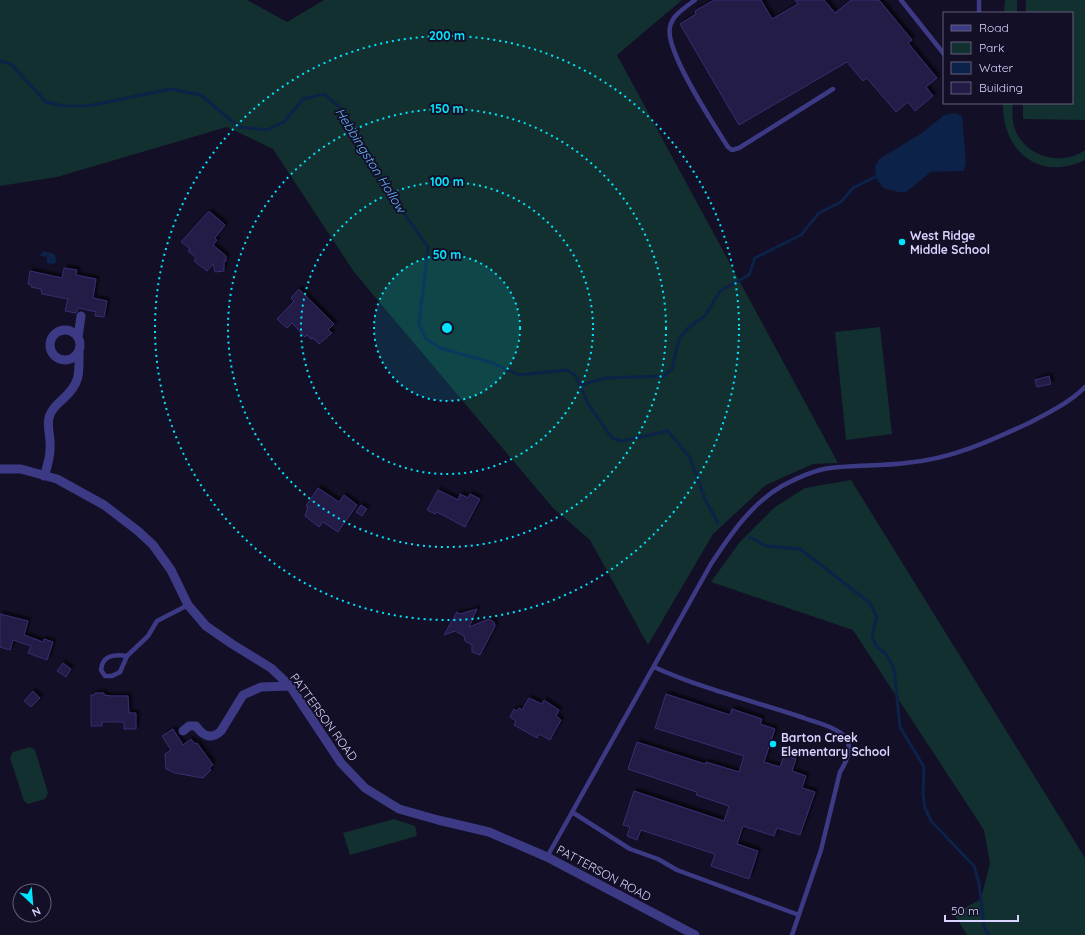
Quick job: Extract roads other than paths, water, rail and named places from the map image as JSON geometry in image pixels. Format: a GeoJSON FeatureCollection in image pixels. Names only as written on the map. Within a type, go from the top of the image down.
{"type":"FeatureCollection","features":[{"type":"Feature","properties":{"kind":"street"},"geometry":{"type":"LineString","coordinates":[[44,476],[48,462],[50,443],[48,426],[50,415],[57,405],[73,390],[79,377],[80,341],[78,337],[81,316]]}},
{"type":"Feature","properties":{"kind":"street"},"geometry":{"type":"LineString","coordinates":[[78,337],[70,330],[61,330],[53,335],[49,345],[52,354],[61,360],[72,358],[79,351]]}},
{"type":"Feature","properties":{"kind":"street","name":"PATTERSON ROAD"},"geometry":{"type":"LineString","coordinates":[[0,469],[21,469],[57,479],[104,506],[138,531],[153,545],[171,570],[188,604],[206,626],[232,644],[272,668],[290,686],[342,763],[365,788],[399,809],[489,832],[547,857],[695,935]]}},
{"type":"Feature","properties":{"kind":"street"},"geometry":{"type":"LineString","coordinates":[[182,731],[189,726],[196,726],[202,734],[211,737],[216,736],[221,731],[244,695],[261,688],[290,686]]}},
{"type":"Feature","properties":{"kind":"lane"},"geometry":{"type":"LineString","coordinates":[[695,0],[673,20],[670,27],[670,41],[675,55],[710,119],[728,147],[732,150],[739,148],[833,89]]}},
{"type":"Feature","properties":{"kind":"lane"},"geometry":{"type":"LineString","coordinates":[[901,0],[943,53]]}},
{"type":"Feature","properties":{"kind":"lane"},"geometry":{"type":"LineString","coordinates":[[979,0],[979,12]]}},
{"type":"Feature","properties":{"kind":"lane"},"geometry":{"type":"LineString","coordinates":[[547,857],[711,564],[729,537],[755,507],[781,487],[810,474],[830,468],[907,463],[935,459],[983,445],[1047,414],[1078,395],[1085,388]]}},
{"type":"Feature","properties":{"kind":"lane"},"geometry":{"type":"LineString","coordinates":[[127,656],[117,654],[106,658],[101,664],[101,670],[105,676],[112,676],[120,672],[127,656],[148,636],[157,621],[188,604]]}},
{"type":"Feature","properties":{"kind":"lane"},"geometry":{"type":"LineString","coordinates":[[654,667],[675,677],[781,710],[834,729],[846,738],[849,746],[844,766],[840,772],[821,850],[792,935]]}},
{"type":"Feature","properties":{"kind":"lane"},"geometry":{"type":"LineString","coordinates":[[572,812],[630,849],[658,860],[677,870],[799,915]]}},
{"type":"Feature","properties":{"kind":"water"},"geometry":{"type":"Polygon","coordinates":[[[955,113],[962,116],[966,163],[964,171],[931,172],[906,192],[898,192],[883,188],[876,178],[875,166],[879,159],[922,133],[944,115],[955,113]]]}},
{"type":"Feature","properties":{"kind":"water"},"geometry":{"type":"Polygon","coordinates":[[[43,251],[54,254],[57,260],[54,264],[47,263],[47,257],[40,256],[43,251]]]}},
{"type":"Feature","properties":{"kind":"waterway","name":"Hebbingston Hollow"},"geometry":{"type":"LineString","coordinates":[[0,61],[11,64],[46,102],[63,106],[88,106],[171,89],[201,95],[239,127],[267,130],[284,122],[303,99],[324,94],[342,109],[381,181],[428,247],[419,324],[425,338],[440,348],[490,362],[519,375],[567,370],[576,376],[588,404],[612,438],[622,441],[668,431],[690,458],[705,499],[718,523]]}},
{"type":"Feature","properties":{"kind":"waterway"},"geometry":{"type":"LineString","coordinates":[[580,385],[606,378],[664,376],[672,369],[679,339],[688,328],[705,316],[720,291],[749,275],[755,258],[801,235],[819,213],[841,202],[853,188],[879,175]]}},
{"type":"Feature","properties":{"kind":"waterway","name":"Hebbingston Hollow"},"geometry":{"type":"LineString","coordinates":[[750,537],[766,546],[800,549],[869,602],[877,617],[872,635],[876,646],[886,654],[894,669],[900,727],[924,767],[923,794],[925,808],[931,821],[974,866],[979,883],[984,927],[989,935]]}},
{"type":"Feature","properties":{"kind":"place","name":"West Ridge Middle School"},"geometry":{"type":"Point","coordinates":[902,242]}},
{"type":"Feature","properties":{"kind":"place","name":"Barton Creek Elementary School"},"geometry":{"type":"Point","coordinates":[773,744]}}]}
